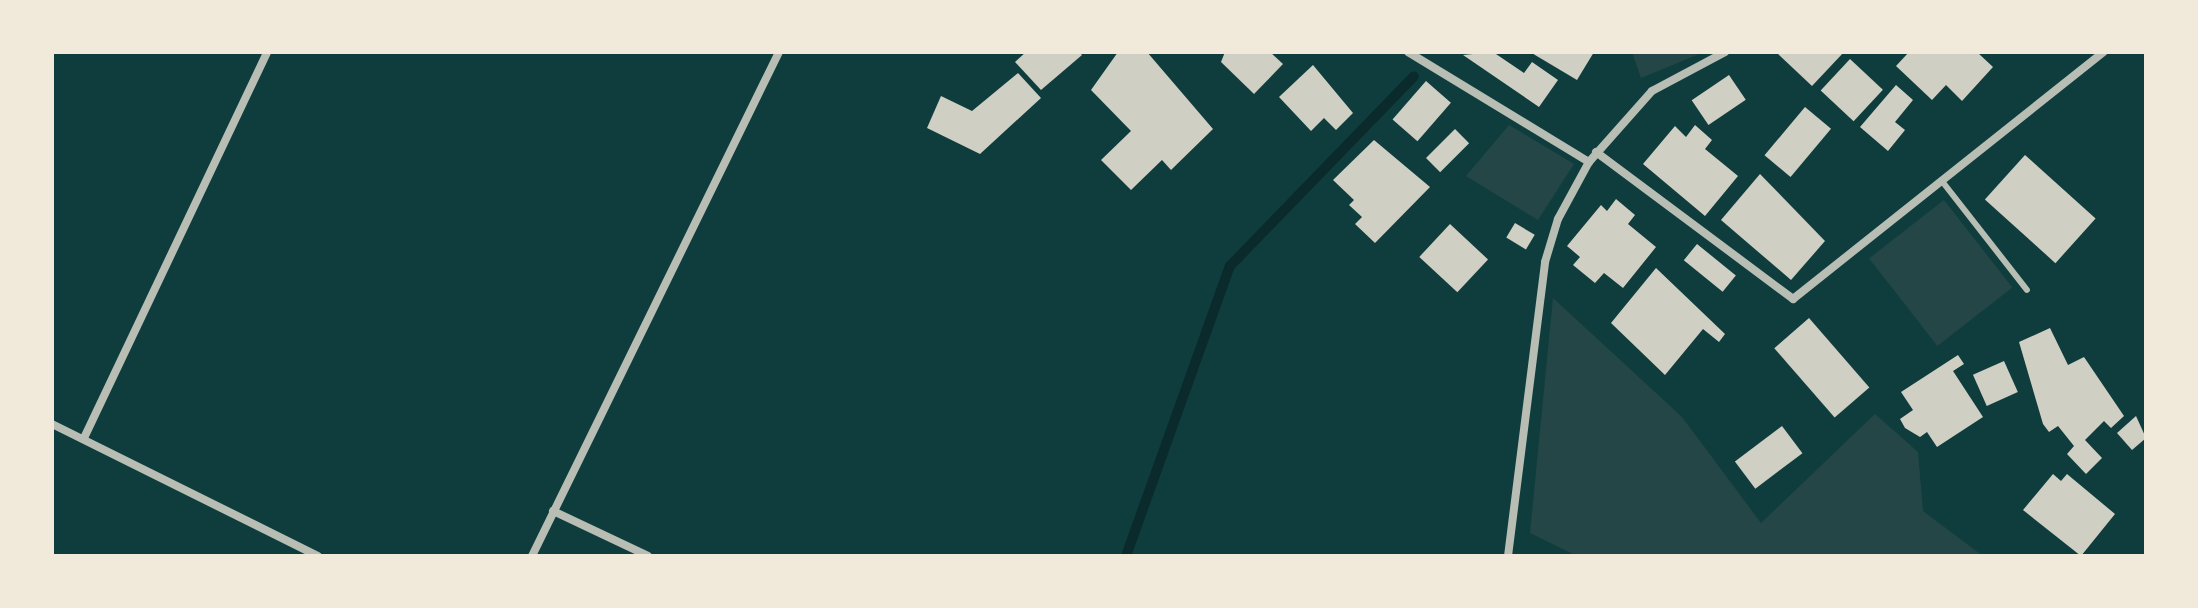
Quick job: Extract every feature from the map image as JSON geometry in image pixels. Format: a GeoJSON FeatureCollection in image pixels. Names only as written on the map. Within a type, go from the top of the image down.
{"type":"FeatureCollection","features":[{"type":"Feature","properties":{"kind":"street"},"geometry":{"type":"LineString","coordinates":[[84,438],[267,52]]}},
{"type":"Feature","properties":{"kind":"street"},"geometry":{"type":"LineString","coordinates":[[532,556],[779,52]]}},
{"type":"Feature","properties":{"kind":"street"},"geometry":{"type":"LineString","coordinates":[[1408,52],[1589,162]]}},
{"type":"Feature","properties":{"kind":"street"},"geometry":{"type":"LineString","coordinates":[[1508,556],[1545,262],[1596,152],[1652,91],[1725,52]]}},
{"type":"Feature","properties":{"kind":"street"},"geometry":{"type":"LineString","coordinates":[[1596,152],[1793,299],[1945,185],[2104,52]]}},
{"type":"Feature","properties":{"kind":"street"},"geometry":{"type":"LineString","coordinates":[[52,424],[318,556]]}},
{"type":"Feature","properties":{"kind":"street"},"geometry":{"type":"LineString","coordinates":[[553,511],[648,556]]}},
{"type":"Feature","properties":{"kind":"lane"},"geometry":{"type":"LineString","coordinates":[[1945,185],[2027,290]]}},
{"type":"Feature","properties":{"kind":"shaded area"},"geometry":{"type":"Polygon","coordinates":[[[1632,52],[1704,52],[1641,78],[1632,52]]]}},
{"type":"Feature","properties":{"kind":"shaded area"},"geometry":{"type":"Polygon","coordinates":[[[1509,125],[1574,164],[1538,220],[1466,176],[1509,125]]]}},
{"type":"Feature","properties":{"kind":"shaded area"},"geometry":{"type":"Polygon","coordinates":[[[1944,200],[2012,287],[1937,346],[1869,258],[1944,200]]]}},
{"type":"Feature","properties":{"kind":"shaded area"},"geometry":{"type":"Polygon","coordinates":[[[1553,298],[1682,417],[1761,523],[1875,414],[1918,452],[1923,511],[1983,556],[1577,556],[1530,533],[1553,298]]]}},
{"type":"Feature","properties":{"kind":"building"},"geometry":{"type":"Polygon","coordinates":[[[1026,52],[1079,52],[1082,55],[1041,90],[1015,62],[1026,52]]]}},
{"type":"Feature","properties":{"kind":"building"},"geometry":{"type":"Polygon","coordinates":[[[1118,52],[1147,52],[1213,129],[1171,170],[1162,160],[1131,190],[1101,160],[1131,131],[1091,90],[1118,52]]]}},
{"type":"Feature","properties":{"kind":"building"},"geometry":{"type":"Polygon","coordinates":[[[1225,52],[1270,52],[1283,64],[1254,94],[1221,62],[1225,52]]]}},
{"type":"Feature","properties":{"kind":"building"},"geometry":{"type":"Polygon","coordinates":[[[1493,52],[1524,73],[1532,62],[1558,80],[1539,107],[1463,55],[1493,52]]]}},
{"type":"Feature","properties":{"kind":"building"},"geometry":{"type":"Polygon","coordinates":[[[1530,52],[1594,52],[1577,80],[1530,52]]]}},
{"type":"Feature","properties":{"kind":"building"},"geometry":{"type":"Polygon","coordinates":[[[1776,52],[1844,52],[1812,86],[1776,52]]]}},
{"type":"Feature","properties":{"kind":"building"},"geometry":{"type":"Polygon","coordinates":[[[1909,52],[1977,52],[1993,67],[1962,101],[1946,85],[1932,100],[1896,66],[1909,52]]]}},
{"type":"Feature","properties":{"kind":"building"},"geometry":{"type":"Polygon","coordinates":[[[1850,59],[1883,90],[1854,121],[1821,90],[1850,59]]]}},
{"type":"Feature","properties":{"kind":"building"},"geometry":{"type":"Polygon","coordinates":[[[1313,65],[1353,113],[1336,130],[1324,118],[1311,131],[1279,97],[1313,65]]]}},
{"type":"Feature","properties":{"kind":"building"},"geometry":{"type":"Polygon","coordinates":[[[1018,73],[1041,98],[980,154],[927,128],[941,96],[972,111],[1018,73]]]}},
{"type":"Feature","properties":{"kind":"building"},"geometry":{"type":"Polygon","coordinates":[[[1729,75],[1746,100],[1708,125],[1692,100],[1729,75]]]}},
{"type":"Feature","properties":{"kind":"building"},"geometry":{"type":"Polygon","coordinates":[[[1426,81],[1451,103],[1417,141],[1393,119],[1426,81]]]}},
{"type":"Feature","properties":{"kind":"building"},"geometry":{"type":"Polygon","coordinates":[[[1896,85],[1913,100],[1895,122],[1905,130],[1888,151],[1860,127],[1896,85]]]}},
{"type":"Feature","properties":{"kind":"building"},"geometry":{"type":"Polygon","coordinates":[[[1805,107],[1831,129],[1791,177],[1765,155],[1805,107]]]}},
{"type":"Feature","properties":{"kind":"building"},"geometry":{"type":"Polygon","coordinates":[[[1695,125],[1712,140],[1705,149],[1738,176],[1705,216],[1643,164],[1675,126],[1686,137],[1695,125]]]}},
{"type":"Feature","properties":{"kind":"building"},"geometry":{"type":"Polygon","coordinates":[[[1455,129],[1469,143],[1440,172],[1426,158],[1455,129]]]}},
{"type":"Feature","properties":{"kind":"building"},"geometry":{"type":"Polygon","coordinates":[[[1374,140],[1430,187],[1375,243],[1355,224],[1362,217],[1349,205],[1354,200],[1333,180],[1374,140]]]}},
{"type":"Feature","properties":{"kind":"building"},"geometry":{"type":"Polygon","coordinates":[[[2025,155],[2096,219],[2055,263],[1985,200],[2025,155]]]}},
{"type":"Feature","properties":{"kind":"building"},"geometry":{"type":"Polygon","coordinates":[[[1760,174],[1825,241],[1791,280],[1721,220],[1760,174]]]}},
{"type":"Feature","properties":{"kind":"building"},"geometry":{"type":"Polygon","coordinates":[[[1616,199],[1635,215],[1628,224],[1656,247],[1623,288],[1604,273],[1595,283],[1573,265],[1580,257],[1567,246],[1601,205],[1607,211],[1616,199]]]}},
{"type":"Feature","properties":{"kind":"building"},"geometry":{"type":"Polygon","coordinates":[[[1515,223],[1535,235],[1526,249],[1506,238],[1515,223]]]}},
{"type":"Feature","properties":{"kind":"building"},"geometry":{"type":"Polygon","coordinates":[[[1450,224],[1488,259],[1457,292],[1419,257],[1450,224]]]}},
{"type":"Feature","properties":{"kind":"building"},"geometry":{"type":"Polygon","coordinates":[[[1697,244],[1736,275],[1723,292],[1684,260],[1697,244]]]}},
{"type":"Feature","properties":{"kind":"building"},"geometry":{"type":"Polygon","coordinates":[[[1656,268],[1725,334],[1719,342],[1703,329],[1665,375],[1611,323],[1656,268]]]}},
{"type":"Feature","properties":{"kind":"building"},"geometry":{"type":"Polygon","coordinates":[[[1809,318],[1869,387],[1835,418],[1774,348],[1809,318]]]}},
{"type":"Feature","properties":{"kind":"building"},"geometry":{"type":"Polygon","coordinates":[[[2050,328],[2068,365],[2084,357],[2124,416],[2111,428],[2104,421],[2085,440],[2102,458],[2086,474],[2067,454],[2074,446],[2058,426],[2049,432],[2043,424],[2019,342],[2050,328]]]}},
{"type":"Feature","properties":{"kind":"building"},"geometry":{"type":"Polygon","coordinates":[[[1958,355],[1964,364],[1953,371],[1983,417],[1937,447],[1927,432],[1920,437],[1905,428],[1900,419],[1913,410],[1901,392],[1958,355]]]}},
{"type":"Feature","properties":{"kind":"building"},"geometry":{"type":"Polygon","coordinates":[[[2004,361],[2018,392],[1987,406],[1973,375],[2004,361]]]}},
{"type":"Feature","properties":{"kind":"building"},"geometry":{"type":"Polygon","coordinates":[[[2136,416],[2146,438],[2132,450],[2117,433],[2136,416]]]}},
{"type":"Feature","properties":{"kind":"building"},"geometry":{"type":"Polygon","coordinates":[[[1782,426],[1802,453],[1755,489],[1735,462],[1782,426]]]}},
{"type":"Feature","properties":{"kind":"building"},"geometry":{"type":"Polygon","coordinates":[[[2053,474],[2061,481],[2067,474],[2115,514],[2081,556],[2023,510],[2053,474]]]}},
{"type":"Feature","properties":{"kind":"waterway"},"geometry":{"type":"LineString","coordinates":[[1126,556],[1230,266],[1414,76]]}}]}
